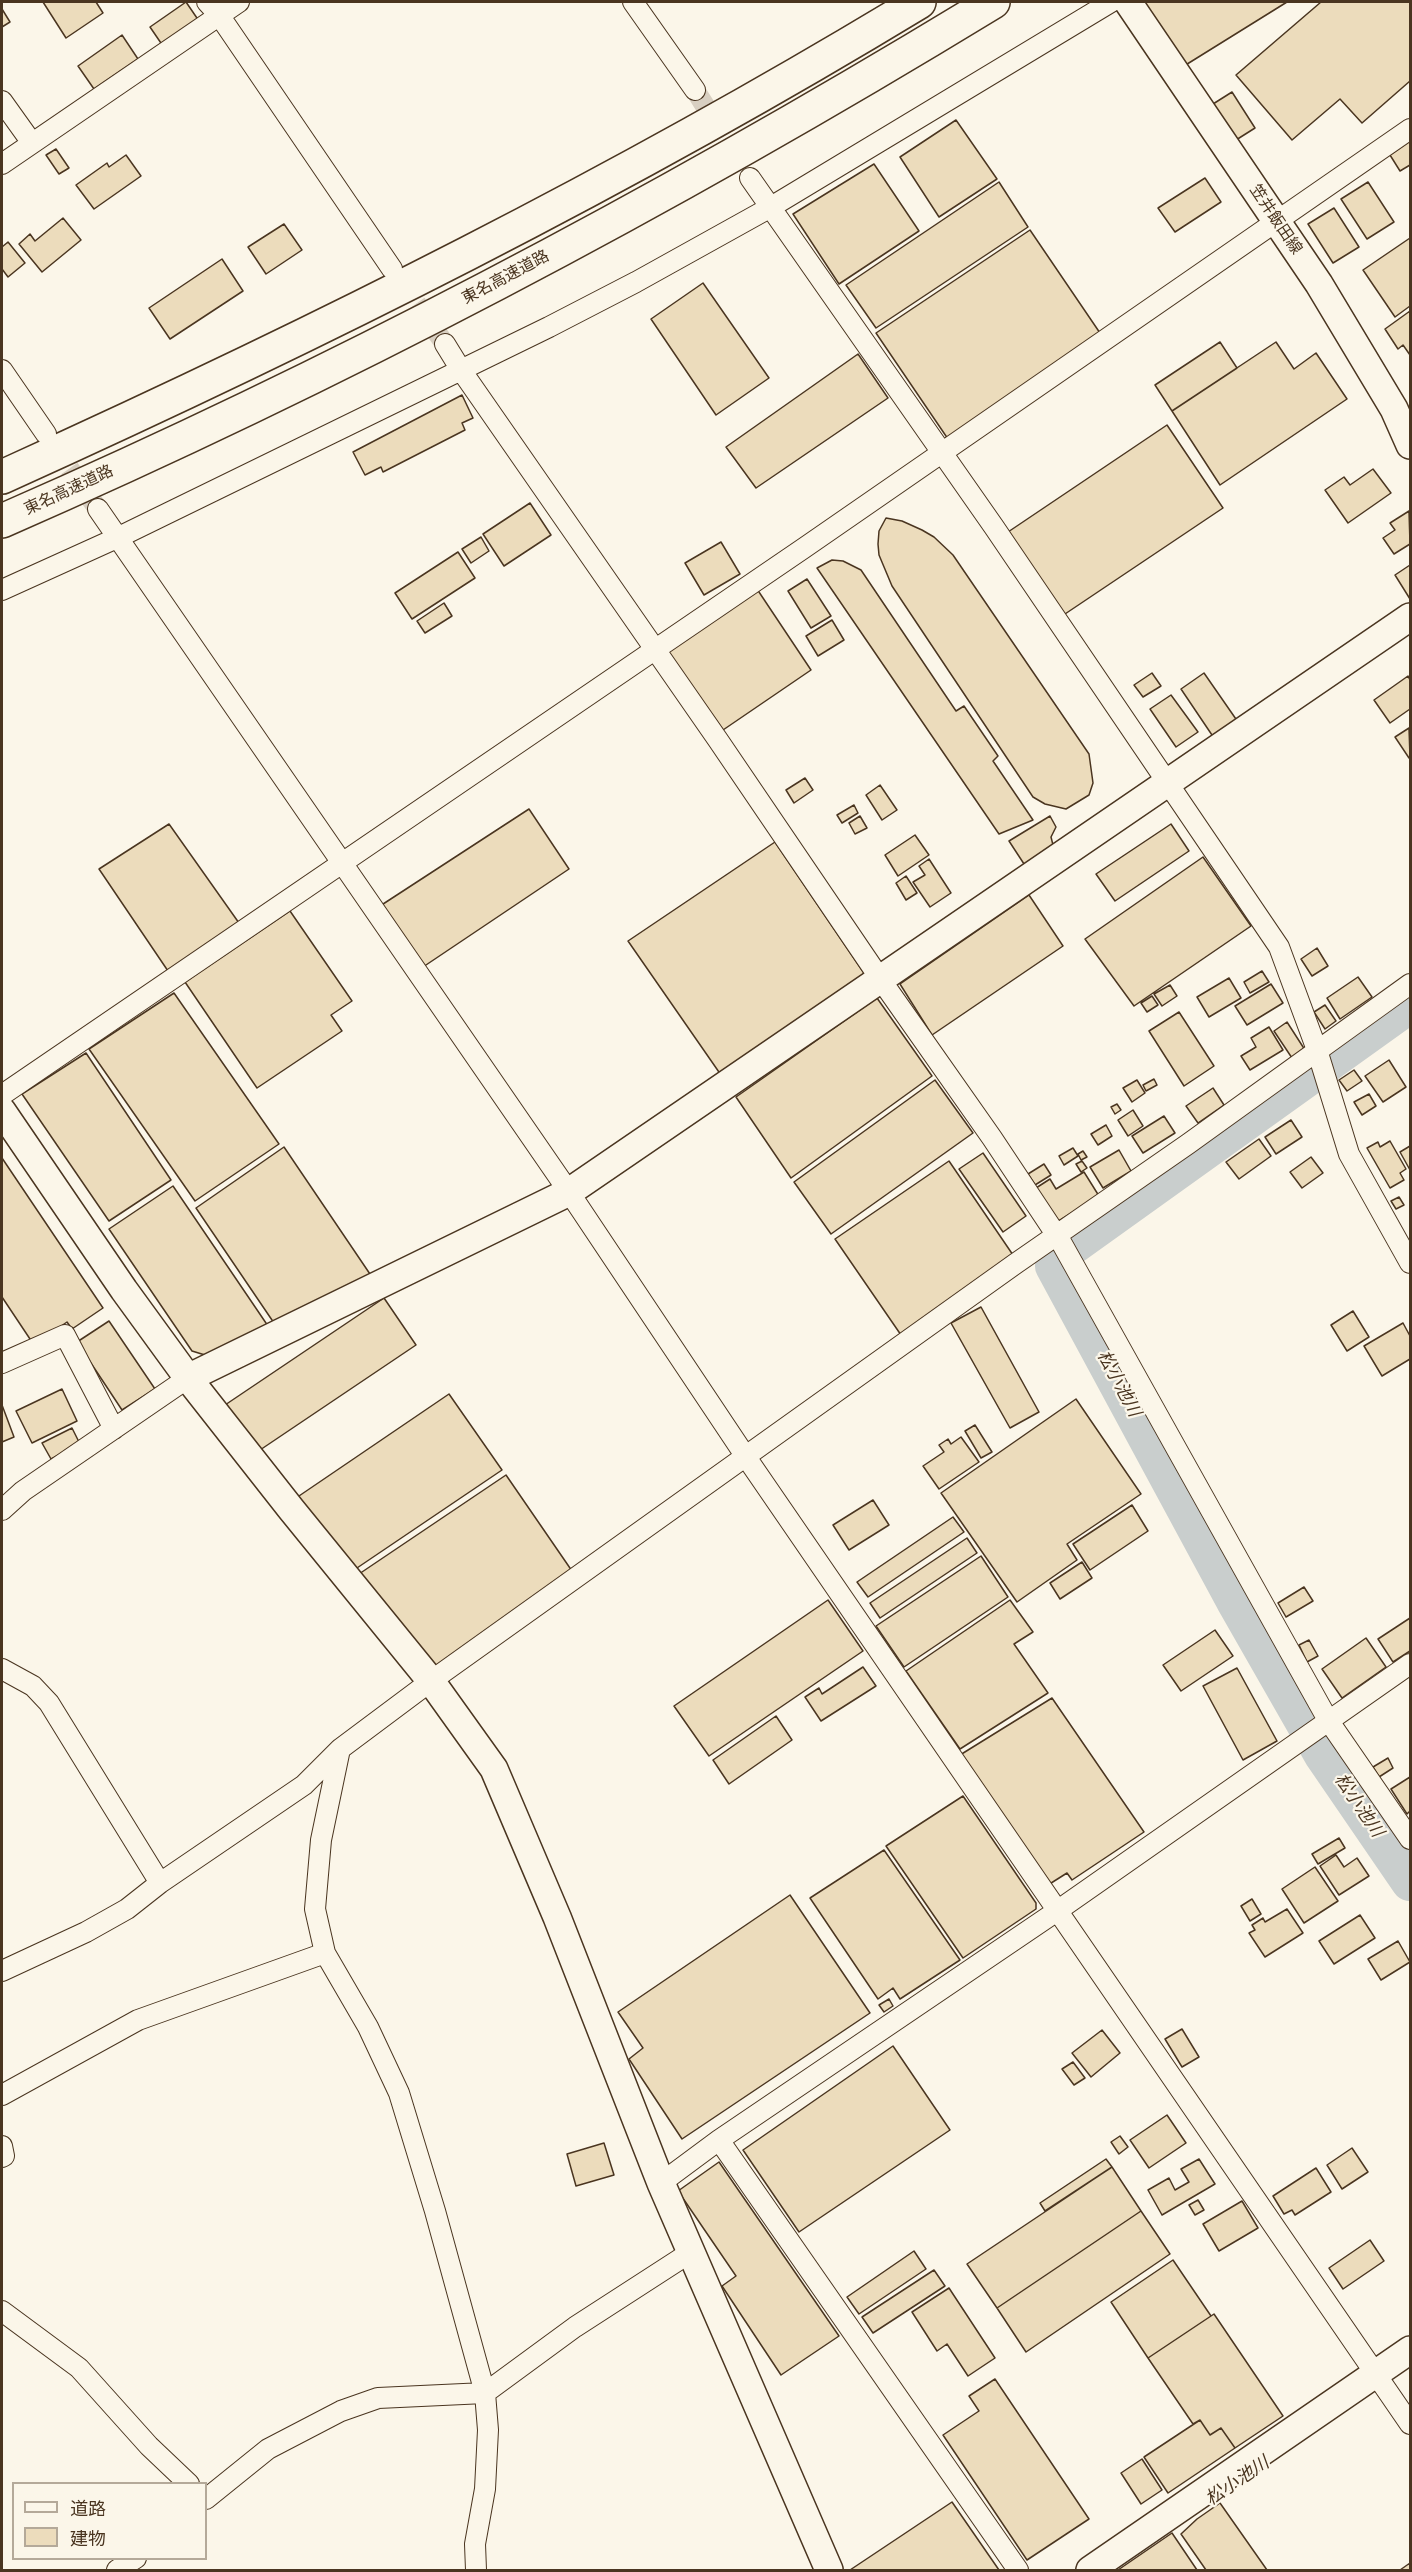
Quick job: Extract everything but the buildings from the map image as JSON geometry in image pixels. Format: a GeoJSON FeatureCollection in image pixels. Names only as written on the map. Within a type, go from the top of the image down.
{"type":"FeatureCollection","features":[{"type":"Feature","properties":{"kind":"highway"},"geometry":{"type":"LineString","coordinates":[[2,477],[229,372],[443,267],[652,157],[919,2]]}},
{"type":"Feature","properties":{"kind":"highway","name":"東名高速道路"},"geometry":{"type":"LineString","coordinates":[[2,521],[247,407],[460,302],[671,189],[880,70],[993,2]]}},
{"type":"Feature","properties":{"kind":"street"},"geometry":{"type":"LineString","coordinates":[[2,164],[213,8],[239,2]]}},
{"type":"Feature","properties":{"kind":"street"},"geometry":{"type":"LineString","coordinates":[[633,2],[695,90]]}},
{"type":"Feature","properties":{"kind":"street"},"geometry":{"type":"LineString","coordinates":[[2,590],[119,537],[636,282],[771,207],[1111,2]]}},
{"type":"Feature","properties":{"kind":"street","name":"笠井飯田線"},"geometry":{"type":"LineString","coordinates":[[1128,2],[1319,284],[1394,409],[1410,445]]}},
{"type":"Feature","properties":{"kind":"street"},"geometry":{"type":"LineString","coordinates":[[213,8],[392,269]]}},
{"type":"Feature","properties":{"kind":"street"},"geometry":{"type":"LineString","coordinates":[[2,101],[32,142]]}},
{"type":"Feature","properties":{"kind":"street"},"geometry":{"type":"LineString","coordinates":[[2,1095],[804,548],[1410,129]]}},
{"type":"Feature","properties":{"kind":"street"},"geometry":{"type":"LineString","coordinates":[[750,178],[940,453],[994,527],[1279,947],[1317,1051],[1349,1154],[1410,1263]]}},
{"type":"Feature","properties":{"kind":"street"},"geometry":{"type":"LineString","coordinates":[[445,344],[881,980],[986,1129],[1074,1263],[1328,1721],[1410,1839]]}},
{"type":"Feature","properties":{"kind":"street"},"geometry":{"type":"LineString","coordinates":[[2,370],[45,434]]}},
{"type":"Feature","properties":{"kind":"street"},"geometry":{"type":"LineString","coordinates":[[98,509],[119,537],[177,627],[569,1192],[746,1457],[1410,2424]]}},
{"type":"Feature","properties":{"kind":"street"},"geometry":{"type":"LineString","coordinates":[[2,1510],[23,1491],[188,1378],[569,1192],[1410,617]]}},
{"type":"Feature","properties":{"kind":"street"},"geometry":{"type":"LineString","coordinates":[[2,1971],[86,1932],[127,1909],[160,1883],[304,1785],[340,1749],[431,1681],[1058,1239],[1410,984]]}},
{"type":"Feature","properties":{"kind":"street"},"geometry":{"type":"LineString","coordinates":[[2,1111],[124,1290],[188,1378],[431,1681],[494,1769],[557,1917],[661,2183],[829,2571]]}},
{"type":"Feature","properties":{"kind":"street"},"geometry":{"type":"LineString","coordinates":[[2,1363],[65,1335],[114,1429]]}},
{"type":"Feature","properties":{"kind":"street"},"geometry":{"type":"LineString","coordinates":[[661,2183],[719,2140],[1057,1911],[1410,1664]]}},
{"type":"Feature","properties":{"kind":"street"},"geometry":{"type":"LineString","coordinates":[[2,1669],[33,1686],[50,1703],[160,1883]]}},
{"type":"Feature","properties":{"kind":"street"},"geometry":{"type":"LineString","coordinates":[[340,1749],[321,1840],[315,1908],[325,1953],[368,2027],[399,2093],[435,2211],[485,2393],[488,2430],[485,2489],[475,2544],[476,2571]]}},
{"type":"Feature","properties":{"kind":"street"},"geometry":{"type":"LineString","coordinates":[[2,2095],[138,2020],[325,1953]]}},
{"type":"Feature","properties":{"kind":"street"},"geometry":{"type":"LineString","coordinates":[[719,2140],[1018,2571]]}},
{"type":"Feature","properties":{"kind":"street"},"geometry":{"type":"LineString","coordinates":[[2,2146],[4,2156],[2,2157]]}},
{"type":"Feature","properties":{"kind":"street"},"geometry":{"type":"LineString","coordinates":[[207,2498],[268,2449],[341,2411],[378,2398],[485,2393],[575,2326],[691,2252]]}},
{"type":"Feature","properties":{"kind":"street"},"geometry":{"type":"LineString","coordinates":[[2,2311],[79,2368],[149,2446],[187,2482]]}},
{"type":"Feature","properties":{"kind":"street"},"geometry":{"type":"LineString","coordinates":[[1090,2571],[1410,2350]]}},
{"type":"Feature","properties":{"kind":"street"},"geometry":{"type":"LineString","coordinates":[[117,2571],[134,2560]]}},
{"type":"Feature","properties":{"kind":"waterway","name":"松小池川"},"geometry":{"type":"LineString","coordinates":[[1410,1004],[1057,1257],[1054,1266],[1235,1601],[1323,1755],[1410,1882]]}},
{"type":"Feature","properties":{"kind":"tunnel"},"geometry":{"type":"LineString","coordinates":[[695,90],[739,160]]}},
{"type":"Feature","properties":{"kind":"tunnel"},"geometry":{"type":"LineString","coordinates":[[399,279],[445,344]]}},
{"type":"Feature","properties":{"kind":"tunnel"},"geometry":{"type":"LineString","coordinates":[[52,444],[98,509]]}}]}
